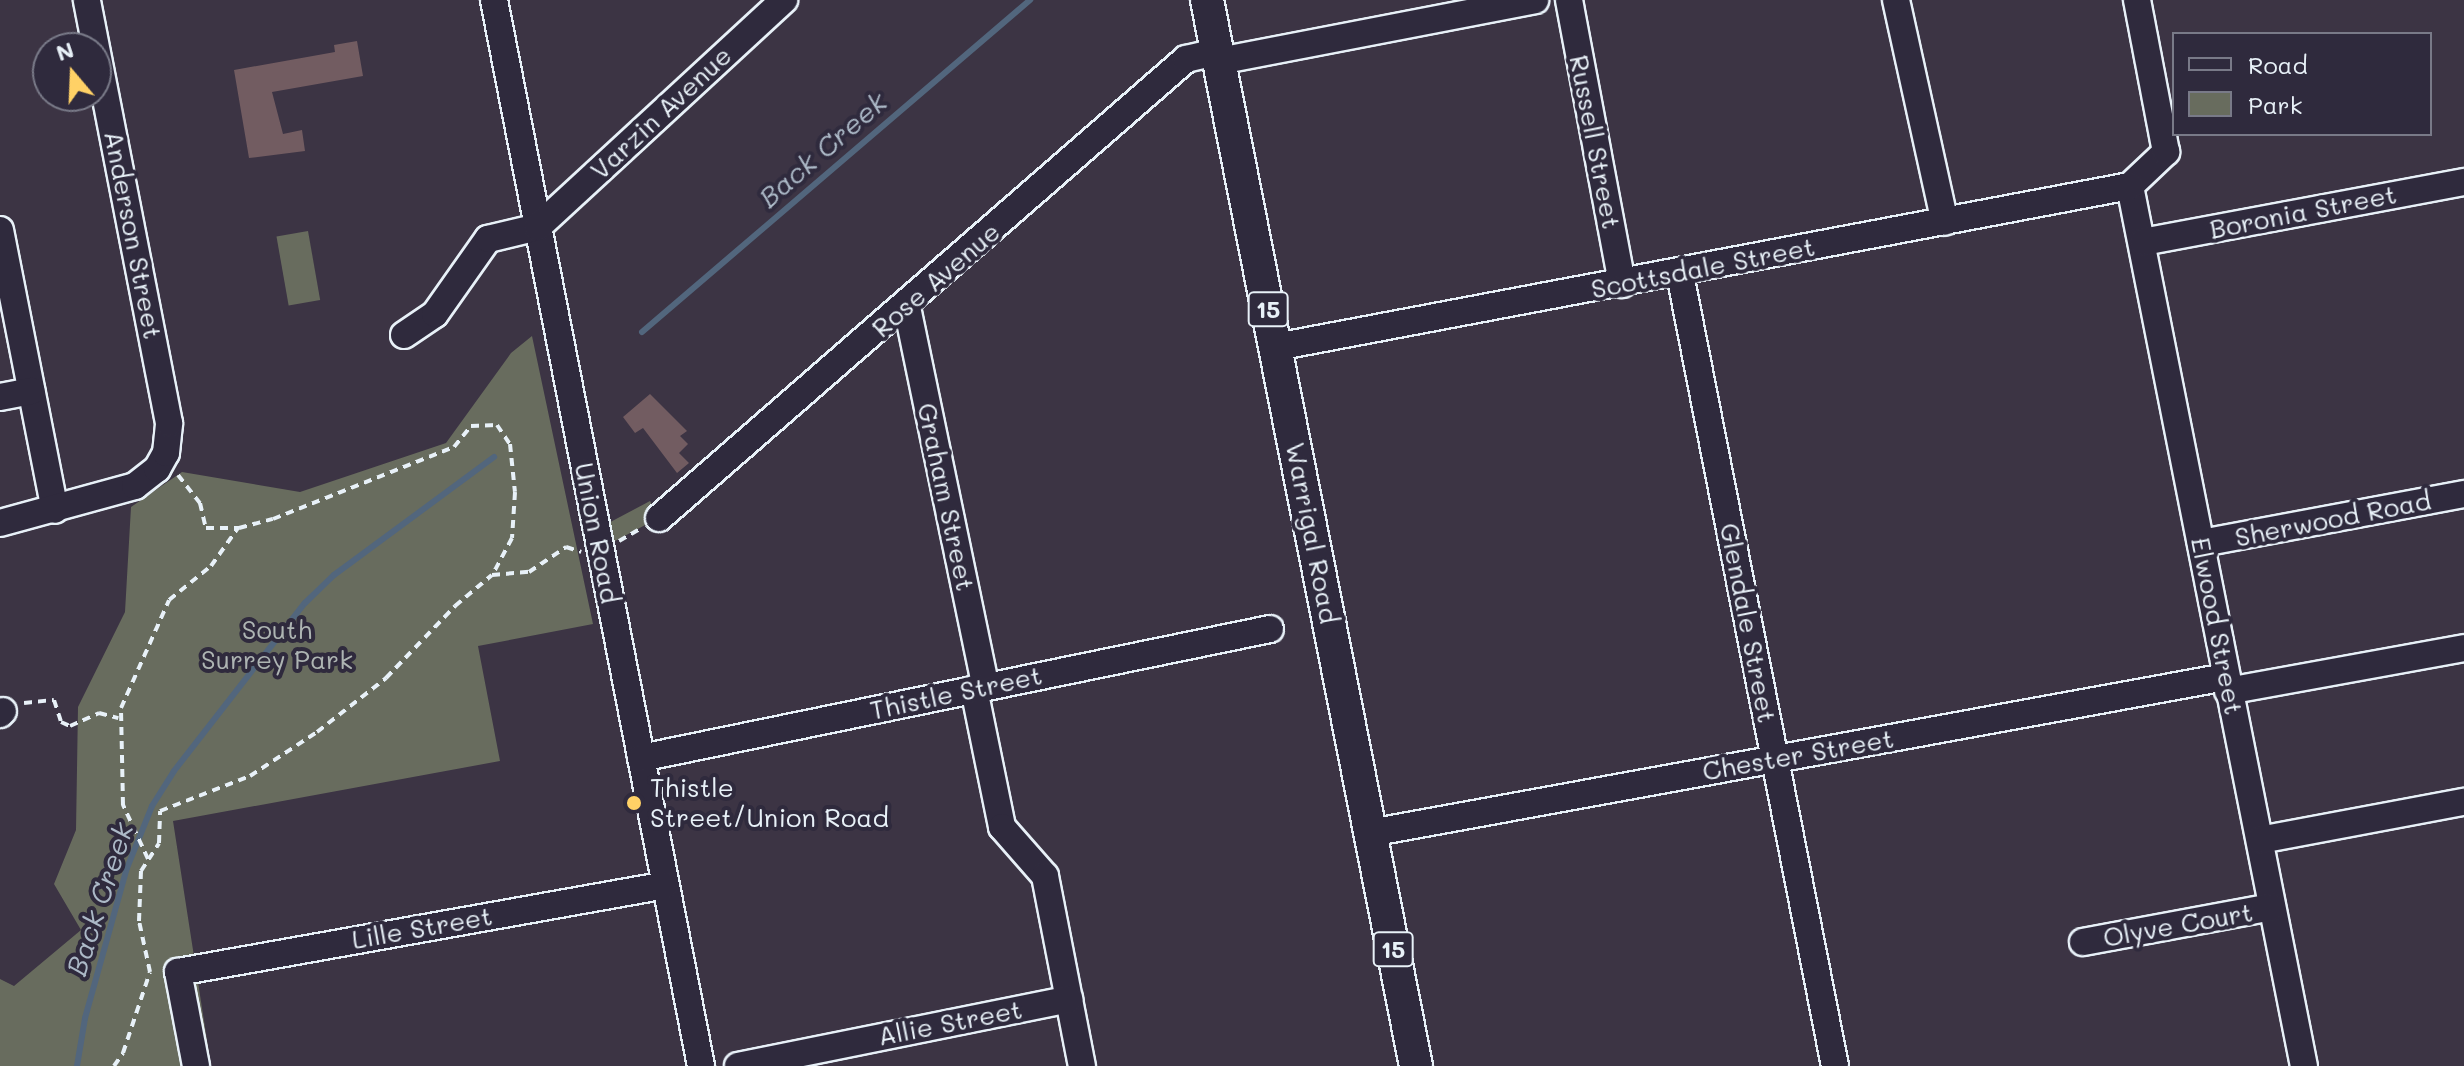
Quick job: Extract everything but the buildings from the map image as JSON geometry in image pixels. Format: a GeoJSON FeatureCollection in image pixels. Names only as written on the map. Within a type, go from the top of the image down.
{"type":"FeatureCollection","features":[{"type":"Feature","properties":{"kind":"main road","name":"Warrigal Road"},"geometry":{"type":"LineString","coordinates":[[1207,0],[1416,1066]]}},
{"type":"Feature","properties":{"kind":"street","name":"Anderson Street"},"geometry":{"type":"LineString","coordinates":[[87,0],[169,423],[166,453],[157,469]]}},
{"type":"Feature","properties":{"kind":"street","name":"Union Road"},"geometry":{"type":"LineString","coordinates":[[494,0],[701,1066]]}},
{"type":"Feature","properties":{"kind":"street","name":"Varzin Avenue"},"geometry":{"type":"LineString","coordinates":[[538,227],[784,0]]}},
{"type":"Feature","properties":{"kind":"street","name":"Rose Avenue"},"geometry":{"type":"LineString","coordinates":[[659,518],[907,307],[1186,59],[1535,0]]}},
{"type":"Feature","properties":{"kind":"street","name":"Russell Street"},"geometry":{"type":"LineString","coordinates":[[1569,0],[1622,284]]}},
{"type":"Feature","properties":{"kind":"street"},"geometry":{"type":"LineString","coordinates":[[1896,0],[1945,222]]}},
{"type":"Feature","properties":{"kind":"street"},"geometry":{"type":"LineString","coordinates":[[2130,186],[2166,152],[2137,0]]}},
{"type":"Feature","properties":{"kind":"street","name":"Boronia Street"},"geometry":{"type":"LineString","coordinates":[[2143,242],[2464,182]]}},
{"type":"Feature","properties":{"kind":"street","name":"Scottsdale Street"},"geometry":{"type":"LineString","coordinates":[[1276,347],[1680,274],[2130,186]]}},
{"type":"Feature","properties":{"kind":"street","name":"Elwood Street"},"geometry":{"type":"LineString","coordinates":[[2130,186],[2304,1066]]}},
{"type":"Feature","properties":{"kind":"street"},"geometry":{"type":"LineString","coordinates":[[404,335],[435,314],[488,239],[538,227]]}},
{"type":"Feature","properties":{"kind":"street"},"geometry":{"type":"LineString","coordinates":[[0,230],[55,510]]}},
{"type":"Feature","properties":{"kind":"street","name":"Glendale Street"},"geometry":{"type":"LineString","coordinates":[[1680,274],[1835,1066]]}},
{"type":"Feature","properties":{"kind":"street","name":"Graham Street"},"geometry":{"type":"LineString","coordinates":[[907,307],[980,688],[1002,827],[1045,876],[1082,1066]]}},
{"type":"Feature","properties":{"kind":"street"},"geometry":{"type":"LineString","coordinates":[[0,397],[31,391]]}},
{"type":"Feature","properties":{"kind":"street"},"geometry":{"type":"LineString","coordinates":[[0,523],[135,486],[157,469]]}},
{"type":"Feature","properties":{"kind":"street","name":"Sherwood Road"},"geometry":{"type":"LineString","coordinates":[[2202,543],[2464,494]]}},
{"type":"Feature","properties":{"kind":"street","name":"Thistle Street"},"geometry":{"type":"LineString","coordinates":[[641,758],[1270,629]]}},
{"type":"Feature","properties":{"kind":"street","name":"Chester Street"},"geometry":{"type":"LineString","coordinates":[[1370,833],[1775,759],[2464,648]]}},
{"type":"Feature","properties":{"kind":"street"},"geometry":{"type":"LineString","coordinates":[[2260,840],[2464,802]]}},
{"type":"Feature","properties":{"kind":"street","name":"Lille Street"},"geometry":{"type":"LineString","coordinates":[[196,1066],[178,972],[665,885]]}},
{"type":"Feature","properties":{"kind":"street","name":"Olyve Court"},"geometry":{"type":"LineString","coordinates":[[2083,942],[2272,907]]}},
{"type":"Feature","properties":{"kind":"street","name":"Allie Street"},"geometry":{"type":"LineString","coordinates":[[738,1066],[1069,999]]}},
{"type":"Feature","properties":{"kind":"path"},"geometry":{"type":"LineString","coordinates":[[114,1066],[123,1053],[150,972],[139,921],[141,871],[159,843],[160,811],[250,776],[317,732],[386,678],[492,575],[512,538],[515,492],[510,444],[497,425],[471,426],[454,447],[273,519],[239,528],[206,528],[188,484],[157,469]]}},
{"type":"Feature","properties":{"kind":"path"},"geometry":{"type":"LineString","coordinates":[[600,551],[659,518]]}},
{"type":"Feature","properties":{"kind":"path"},"geometry":{"type":"LineString","coordinates":[[229,528],[234,536]]}},
{"type":"Feature","properties":{"kind":"path"},"geometry":{"type":"LineString","coordinates":[[148,859],[135,840],[123,805],[119,719],[169,600],[211,566],[239,528]]}},
{"type":"Feature","properties":{"kind":"path"},"geometry":{"type":"LineString","coordinates":[[492,575],[529,572],[562,548]]}},
{"type":"Feature","properties":{"kind":"path"},"geometry":{"type":"LineString","coordinates":[[2,713],[43,699],[57,703],[61,722],[70,726],[99,713],[119,719]]}},
{"type":"Feature","properties":{"kind":"green space"},"geometry":{"type":"Polygon","coordinates":[[[308,231],[320,300],[289,305],[276,237],[308,231]]]}},
{"type":"Feature","properties":{"kind":"green space","name":"South Surrey Park"},"geometry":{"type":"Polygon","coordinates":[[[532,336],[593,624],[478,646],[500,761],[173,821],[211,1066],[0,1066],[0,979],[14,986],[81,930],[54,884],[76,830],[78,707],[125,612],[131,507],[182,472],[300,492],[446,443],[511,353],[532,336]]]}},
{"type":"Feature","properties":{"kind":"green space"},"geometry":{"type":"Polygon","coordinates":[[[650,501],[659,518],[610,544],[601,527],[650,501]]]}},
{"type":"Feature","properties":{"kind":"waterway","name":"Back Creek"},"geometry":{"type":"LineString","coordinates":[[642,332],[1030,0]]}},
{"type":"Feature","properties":{"kind":"waterway","name":"Back Creek"},"geometry":{"type":"LineString","coordinates":[[77,1066],[85,1018],[127,868],[152,806],[174,771],[305,603],[334,575],[494,457]]}},
{"type":"Feature","properties":{"kind":"place","name":"Thistle Street/Union Road"},"geometry":{"type":"Point","coordinates":[634,803]}}]}
